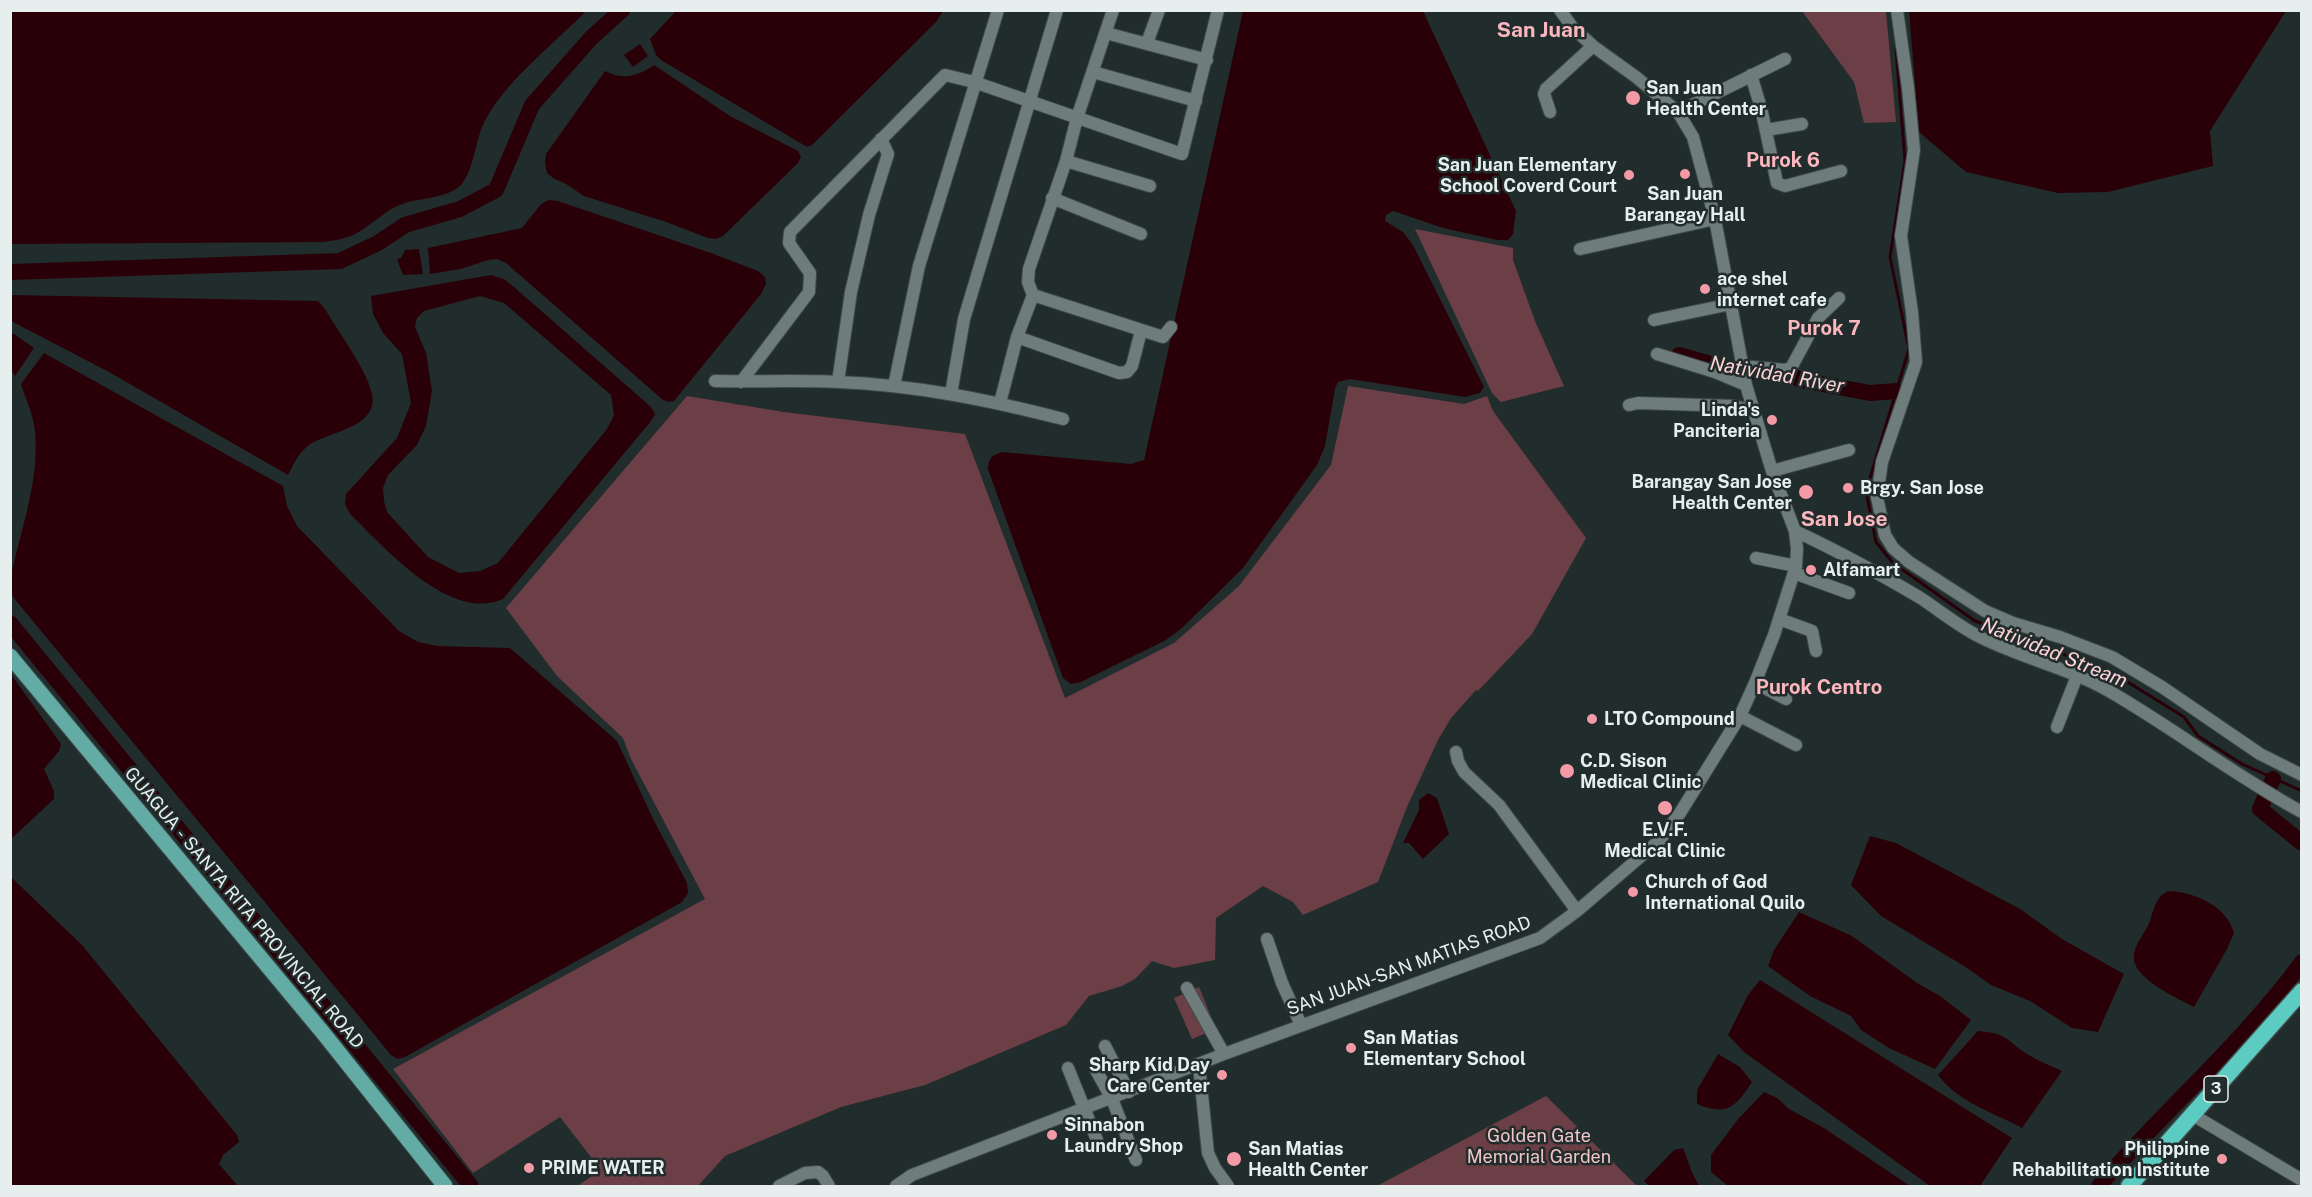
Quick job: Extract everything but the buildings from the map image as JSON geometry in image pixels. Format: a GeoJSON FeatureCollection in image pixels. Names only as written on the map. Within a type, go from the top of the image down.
{"type":"FeatureCollection","features":[{"type":"Feature","properties":{"kind":"highway","name":"3"},"geometry":{"type":"LineString","coordinates":[[2129,1186],[2301,991]]}},
{"type":"Feature","properties":{"kind":"main road","name":"GUAGUA - SANTA RITA PROVINCIAL ROAD"},"geometry":{"type":"LineString","coordinates":[[10,656],[324,1034],[445,1186]]}},
{"type":"Feature","properties":{"kind":"street"},"geometry":{"type":"LineString","coordinates":[[894,386],[919,266],[998,10]]}},
{"type":"Feature","properties":{"kind":"street"},"geometry":{"type":"LineString","coordinates":[[951,394],[964,320],[1058,10]]}},
{"type":"Feature","properties":{"kind":"street"},"geometry":{"type":"LineString","coordinates":[[1000,403],[1017,337],[1033,295],[1028,282],[1029,269],[1066,161],[1077,118],[1113,10]]}},
{"type":"Feature","properties":{"kind":"street"},"geometry":{"type":"LineString","coordinates":[[1147,43],[1159,10]]}},
{"type":"Feature","properties":{"kind":"street"},"geometry":{"type":"LineString","coordinates":[[741,382],[809,292],[810,273],[789,243],[790,232],[945,75],[1030,100],[1182,154],[1218,10]]}},
{"type":"Feature","properties":{"kind":"street","name":"SAN JUAN-SAN MATIAS ROAD"},"geometry":{"type":"LineString","coordinates":[[896,1186],[912,1175],[1224,1054],[1540,938],[1577,911],[1660,840],[1715,759],[1740,716],[1755,683],[1795,570],[1797,549],[1795,531],[1772,471],[1753,411],[1744,375],[1715,219],[1694,137],[1678,112],[1636,77],[1593,46],[1573,28],[1560,10]]}},
{"type":"Feature","properties":{"kind":"street"},"geometry":{"type":"LineString","coordinates":[[1897,10],[1914,150],[1901,236],[1917,362],[1882,462],[1877,497],[1885,535],[1893,548],[1909,562],[1985,610],[2013,623],[2060,637],[2112,657],[2260,754],[2301,775]]}},
{"type":"Feature","properties":{"kind":"street"},"geometry":{"type":"LineString","coordinates":[[1106,33],[1207,60]]}},
{"type":"Feature","properties":{"kind":"street"},"geometry":{"type":"LineString","coordinates":[[1550,112],[1544,94],[1546,89],[1593,46]]}},
{"type":"Feature","properties":{"kind":"street"},"geometry":{"type":"LineString","coordinates":[[1678,112],[1785,59]]}},
{"type":"Feature","properties":{"kind":"street"},"geometry":{"type":"LineString","coordinates":[[1093,72],[1196,101]]}},
{"type":"Feature","properties":{"kind":"street"},"geometry":{"type":"LineString","coordinates":[[1751,75],[1776,179],[1780,186],[1841,171]]}},
{"type":"Feature","properties":{"kind":"street"},"geometry":{"type":"LineString","coordinates":[[1766,130],[1802,124]]}},
{"type":"Feature","properties":{"kind":"street"},"geometry":{"type":"LineString","coordinates":[[838,382],[851,292],[869,215],[888,154],[881,139]]}},
{"type":"Feature","properties":{"kind":"street"},"geometry":{"type":"LineString","coordinates":[[1066,161],[1150,186]]}},
{"type":"Feature","properties":{"kind":"street"},"geometry":{"type":"LineString","coordinates":[[1052,198],[1141,234]]}},
{"type":"Feature","properties":{"kind":"street"},"geometry":{"type":"LineString","coordinates":[[1580,249],[1715,219]]}},
{"type":"Feature","properties":{"kind":"street"},"geometry":{"type":"LineString","coordinates":[[1033,295],[1163,337],[1172,327]]}},
{"type":"Feature","properties":{"kind":"street"},"geometry":{"type":"LineString","coordinates":[[1657,354],[1715,372],[1744,375],[1785,370],[1791,368],[1818,318],[1839,298]]}},
{"type":"Feature","properties":{"kind":"street"},"geometry":{"type":"LineString","coordinates":[[1654,320],[1731,304]]}},
{"type":"Feature","properties":{"kind":"street"},"geometry":{"type":"LineString","coordinates":[[1017,337],[1119,373],[1127,372],[1132,366],[1141,331]]}},
{"type":"Feature","properties":{"kind":"street"},"geometry":{"type":"LineString","coordinates":[[715,381],[838,382],[894,386],[1000,403],[1063,419]]}},
{"type":"Feature","properties":{"kind":"street"},"geometry":{"type":"LineString","coordinates":[[1629,405],[1638,403],[1726,406],[1753,411]]}},
{"type":"Feature","properties":{"kind":"street"},"geometry":{"type":"LineString","coordinates":[[1772,471],[1849,450]]}},
{"type":"Feature","properties":{"kind":"street"},"geometry":{"type":"LineString","coordinates":[[1795,531],[1846,555],[1920,598],[1981,638],[2077,676],[2119,697],[2301,812]]}},
{"type":"Feature","properties":{"kind":"street"},"geometry":{"type":"LineString","coordinates":[[1756,558],[1795,570],[1849,593]]}},
{"type":"Feature","properties":{"kind":"street"},"geometry":{"type":"LineString","coordinates":[[1779,619],[1812,631],[1816,651]]}},
{"type":"Feature","properties":{"kind":"street"},"geometry":{"type":"LineString","coordinates":[[2057,727],[2077,676]]}},
{"type":"Feature","properties":{"kind":"street"},"geometry":{"type":"LineString","coordinates":[[1755,683],[1786,699]]}},
{"type":"Feature","properties":{"kind":"street"},"geometry":{"type":"LineString","coordinates":[[1740,716],[1796,745]]}},
{"type":"Feature","properties":{"kind":"street"},"geometry":{"type":"LineString","coordinates":[[1456,752],[1464,772],[1499,805],[1577,911]]}},
{"type":"Feature","properties":{"kind":"street"},"geometry":{"type":"LineString","coordinates":[[1267,939],[1300,1025]]}},
{"type":"Feature","properties":{"kind":"street"},"geometry":{"type":"LineString","coordinates":[[1187,988],[1224,1054]]}},
{"type":"Feature","properties":{"kind":"street"},"geometry":{"type":"LineString","coordinates":[[1106,1046],[1129,1092]]}},
{"type":"Feature","properties":{"kind":"street"},"geometry":{"type":"LineString","coordinates":[[1199,1065],[1208,1153],[1228,1186]]}},
{"type":"Feature","properties":{"kind":"street"},"geometry":{"type":"LineString","coordinates":[[1068,1068],[1097,1140]]}},
{"type":"Feature","properties":{"kind":"street"},"geometry":{"type":"LineString","coordinates":[[1096,1070],[1112,1099],[1136,1160]]}},
{"type":"Feature","properties":{"kind":"street"},"geometry":{"type":"LineString","coordinates":[[2193,1115],[2301,1180]]}},
{"type":"Feature","properties":{"kind":"street"},"geometry":{"type":"LineString","coordinates":[[779,1186],[804,1173],[818,1172],[824,1176],[829,1186]]}},
{"type":"Feature","properties":{"kind":"green space"},"geometry":{"type":"Polygon","coordinates":[[[1802,11],[1886,11],[1896,122],[1864,123],[1854,82],[1802,11]]]}},
{"type":"Feature","properties":{"kind":"green space"},"geometry":{"type":"Polygon","coordinates":[[[1415,229],[1513,248],[1513,260],[1535,321],[1564,386],[1501,402],[1492,393],[1415,229]]]}},
{"type":"Feature","properties":{"kind":"green space"},"geometry":{"type":"Polygon","coordinates":[[[1348,386],[1464,404],[1487,396],[1493,411],[1586,538],[1532,634],[1451,718],[1438,740],[1407,807],[1378,882],[1303,915],[1293,902],[1263,886],[1216,918],[1215,960],[1174,968],[1152,961],[1135,979],[1122,986],[1089,996],[1066,1025],[925,1085],[841,1107],[725,1156],[698,1186],[577,1186],[601,1170],[560,1117],[473,1173],[393,1069],[705,899],[631,759],[623,738],[557,676],[506,608],[687,396],[784,412],[965,434],[1065,698],[1174,643],[1239,586],[1331,465],[1348,386]]]}},
{"type":"Feature","properties":{"kind":"green space"},"geometry":{"type":"Polygon","coordinates":[[[1199,987],[1216,1029],[1192,1039],[1174,998],[1199,987]]]}},
{"type":"Feature","properties":{"kind":"green space","name":"Golden Gate Memorial Garden"},"geometry":{"type":"Polygon","coordinates":[[[1546,1096],[1637,1186],[1377,1186],[1546,1096]]]}},
{"type":"Feature","properties":{"kind":"shaded area"},"geometry":{"type":"Polygon","coordinates":[[[677,10],[943,11],[936,22],[812,145],[807,147],[656,55],[650,39],[677,10]]]}},
{"type":"Feature","properties":{"kind":"shaded area"},"geometry":{"type":"Polygon","coordinates":[[[1909,10],[2286,11],[2210,131],[2213,166],[2108,192],[2058,193],[1966,172],[1919,132],[1909,10]]]}},
{"type":"Feature","properties":{"kind":"shaded area"},"geometry":{"type":"Polygon","coordinates":[[[10,11],[586,11],[520,75],[497,102],[483,125],[469,170],[461,185],[449,193],[398,206],[352,236],[324,242],[11,244],[10,11]]]}},
{"type":"Feature","properties":{"kind":"shaded area"},"geometry":{"type":"Polygon","coordinates":[[[1243,11],[1423,11],[1516,211],[1513,234],[1508,240],[1497,240],[1443,228],[1393,211],[1386,215],[1385,221],[1403,232],[1413,245],[1484,387],[1480,393],[1465,397],[1350,379],[1338,382],[1325,446],[1317,465],[1243,568],[1182,628],[1166,640],[1081,682],[1071,684],[1063,678],[988,469],[989,463],[993,456],[1002,452],[1131,464],[1144,460],[1243,11]]]}},
{"type":"Feature","properties":{"kind":"shaded area"},"geometry":{"type":"Polygon","coordinates":[[[640,44],[648,56],[633,67],[624,55],[640,44]]]}},
{"type":"Feature","properties":{"kind":"shaded area"},"geometry":{"type":"Polygon","coordinates":[[[654,65],[730,116],[798,151],[801,157],[798,163],[723,236],[716,239],[584,196],[547,173],[546,154],[605,71],[618,76],[630,76],[654,65]]]}},
{"type":"Feature","properties":{"kind":"shaded area"},"geometry":{"type":"Polygon","coordinates":[[[549,200],[558,201],[711,253],[758,271],[765,277],[766,284],[761,294],[674,401],[663,400],[506,263],[497,259],[488,260],[461,269],[430,274],[428,248],[522,228],[541,204],[549,200]]]}},
{"type":"Feature","properties":{"kind":"shaded area"},"geometry":{"type":"Polygon","coordinates":[[[419,249],[423,274],[403,275],[397,259],[401,258],[405,250],[419,249]]]}},
{"type":"Feature","properties":{"kind":"shaded area"},"geometry":{"type":"Polygon","coordinates":[[[491,275],[504,279],[651,407],[655,414],[503,599],[483,604],[462,600],[440,591],[399,562],[350,514],[345,504],[346,494],[397,438],[411,403],[402,354],[383,333],[373,314],[371,296],[491,275]],[[480,296],[424,311],[417,318],[415,327],[426,353],[432,391],[426,426],[417,445],[388,475],[383,488],[387,512],[428,557],[459,573],[480,571],[498,563],[607,429],[614,415],[611,395],[504,303],[480,296]]]}},
{"type":"Feature","properties":{"kind":"shaded area"},"geometry":{"type":"Polygon","coordinates":[[[11,295],[318,301],[363,371],[373,402],[369,412],[362,420],[305,448],[288,475],[109,372],[11,321],[11,295]]]}},
{"type":"Feature","properties":{"kind":"shaded area"},"geometry":{"type":"Polygon","coordinates":[[[11,332],[34,348],[15,376],[11,370],[11,332]]]}},
{"type":"Feature","properties":{"kind":"shaded area"},"geometry":{"type":"Polygon","coordinates":[[[44,353],[283,486],[287,506],[297,526],[399,631],[418,642],[437,646],[510,648],[617,741],[653,819],[687,883],[688,893],[682,902],[405,1057],[398,1059],[391,1055],[13,597],[11,576],[33,481],[36,443],[34,424],[21,384],[44,353]]]}},
{"type":"Feature","properties":{"kind":"shaded area"},"geometry":{"type":"Polygon","coordinates":[[[10,673],[61,744],[59,751],[44,769],[54,791],[54,799],[11,839],[10,673]]]}},
{"type":"Feature","properties":{"kind":"shaded area"},"geometry":{"type":"Polygon","coordinates":[[[1428,793],[1437,798],[1449,834],[1423,859],[1409,843],[1403,843],[1419,810],[1419,800],[1428,793]]]}},
{"type":"Feature","properties":{"kind":"shaded area"},"geometry":{"type":"Polygon","coordinates":[[[1870,836],[1896,843],[2020,909],[2062,939],[2124,974],[2098,1032],[2072,1028],[2030,1001],[1991,985],[1881,916],[1851,885],[1870,836]]]}},
{"type":"Feature","properties":{"kind":"shaded area"},"geometry":{"type":"Polygon","coordinates":[[[11,877],[82,945],[237,1135],[239,1142],[223,1155],[219,1164],[238,1186],[11,1186],[11,877]]]}},
{"type":"Feature","properties":{"kind":"shaded area"},"geometry":{"type":"Polygon","coordinates":[[[2169,891],[2189,894],[2208,902],[2224,915],[2234,933],[2194,1007],[2156,986],[2139,971],[2135,963],[2136,946],[2148,925],[2156,903],[2169,891]]]}},
{"type":"Feature","properties":{"kind":"shaded area"},"geometry":{"type":"Polygon","coordinates":[[[1799,912],[1852,936],[1971,1020],[1935,1069],[1889,1048],[1861,1030],[1851,1016],[1810,996],[1768,966],[1774,950],[1799,912]]]}},
{"type":"Feature","properties":{"kind":"shaded area"},"geometry":{"type":"Polygon","coordinates":[[[1760,980],[2012,1138],[1980,1186],[1930,1186],[1744,1052],[1728,1035],[1748,995],[1760,980]]]}},
{"type":"Feature","properties":{"kind":"shaded area"},"geometry":{"type":"Polygon","coordinates":[[[1978,1031],[2001,1035],[2031,1057],[2062,1071],[2022,1128],[1966,1100],[1946,1085],[1938,1075],[1978,1031]]]}},
{"type":"Feature","properties":{"kind":"shaded area"},"geometry":{"type":"Polygon","coordinates":[[[1718,1054],[1740,1067],[1752,1082],[1735,1104],[1723,1109],[1707,1108],[1697,1104],[1697,1090],[1718,1054]]]}},
{"type":"Feature","properties":{"kind":"shaded area"},"geometry":{"type":"Polygon","coordinates":[[[1764,1092],[1824,1128],[1910,1186],[1728,1186],[1711,1172],[1711,1155],[1739,1118],[1764,1092]]]}},
{"type":"Feature","properties":{"kind":"shaded area"},"geometry":{"type":"Polygon","coordinates":[[[1683,1148],[1692,1173],[1700,1186],[1649,1186],[1644,1181],[1674,1150],[1683,1148]]]}},
{"type":"Feature","properties":{"kind":"waterway"},"geometry":{"type":"LineString","coordinates":[[10,272],[340,261],[378,243],[405,225],[460,209],[496,190],[532,105],[591,38],[622,10]]}},
{"type":"Feature","properties":{"kind":"waterway","name":"Natividad Stream"},"geometry":{"type":"LineString","coordinates":[[1896,49],[1905,161],[1890,257],[1909,349],[1866,491],[1876,542],[1893,563],[1975,621],[2113,673],[2184,717],[2198,736],[2242,764],[2302,791]]}},
{"type":"Feature","properties":{"kind":"waterway","name":"Natividad River"},"geometry":{"type":"LineString","coordinates":[[1679,355],[1743,373],[1760,370],[1786,373],[1801,380],[1870,393],[1896,391]]}},
{"type":"Feature","properties":{"kind":"waterway"},"geometry":{"type":"LineString","coordinates":[[10,623],[471,1186]]}},
{"type":"Feature","properties":{"kind":"waterway"},"geometry":{"type":"LineString","coordinates":[[2273,779],[2260,809],[2302,843]]}},
{"type":"Feature","properties":{"kind":"waterway"},"geometry":{"type":"LineString","coordinates":[[2099,1186],[2229,1049],[2302,962]]}},
{"type":"Feature","properties":{"kind":"place","name":"San Juan Health Center"},"geometry":{"type":"Point","coordinates":[1633,98]}},
{"type":"Feature","properties":{"kind":"place","name":"San Juan Barangay Hall"},"geometry":{"type":"Point","coordinates":[1685,174]}},
{"type":"Feature","properties":{"kind":"place","name":"San Juan Elementary School Coverd Court"},"geometry":{"type":"Point","coordinates":[1629,175]}},
{"type":"Feature","properties":{"kind":"place","name":"ace shel internet cafe"},"geometry":{"type":"Point","coordinates":[1705,289]}},
{"type":"Feature","properties":{"kind":"place","name":"Linda's Panciteria"},"geometry":{"type":"Point","coordinates":[1772,420]}},
{"type":"Feature","properties":{"kind":"place","name":"Brgy. San Jose"},"geometry":{"type":"Point","coordinates":[1848,488]}},
{"type":"Feature","properties":{"kind":"place","name":"Barangay San Jose Health Center"},"geometry":{"type":"Point","coordinates":[1806,492]}},
{"type":"Feature","properties":{"kind":"place","name":"Alfamart"},"geometry":{"type":"Point","coordinates":[1811,570]}},
{"type":"Feature","properties":{"kind":"place","name":"LTO Compound"},"geometry":{"type":"Point","coordinates":[1592,719]}},
{"type":"Feature","properties":{"kind":"place","name":"C.D. Sison Medical Clinic"},"geometry":{"type":"Point","coordinates":[1567,771]}},
{"type":"Feature","properties":{"kind":"place","name":"E.V.F. Medical Clinic"},"geometry":{"type":"Point","coordinates":[1665,808]}},
{"type":"Feature","properties":{"kind":"place","name":"Church of God International Quilo"},"geometry":{"type":"Point","coordinates":[1633,892]}},
{"type":"Feature","properties":{"kind":"place","name":"San Matias Elementary School"},"geometry":{"type":"Point","coordinates":[1351,1048]}},
{"type":"Feature","properties":{"kind":"place","name":"Sharp Kid Day Care Center"},"geometry":{"type":"Point","coordinates":[1222,1075]}},
{"type":"Feature","properties":{"kind":"place","name":"Sinnabon Laundry Shop"},"geometry":{"type":"Point","coordinates":[1052,1135]}},
{"type":"Feature","properties":{"kind":"place","name":"San Matias Health Center"},"geometry":{"type":"Point","coordinates":[1234,1159]}},
{"type":"Feature","properties":{"kind":"place","name":"Philippine Rehabilitation Institute"},"geometry":{"type":"Point","coordinates":[2222,1159]}},
{"type":"Feature","properties":{"kind":"place","name":"PRIME WATER"},"geometry":{"type":"Point","coordinates":[529,1168]}},
{"type":"Feature","properties":{"kind":"district","name":"San Juan"},"geometry":{"type":"Point","coordinates":[1541,31]}},
{"type":"Feature","properties":{"kind":"district","name":"Purok 6"},"geometry":{"type":"Point","coordinates":[1783,161]}},
{"type":"Feature","properties":{"kind":"district","name":"Purok 7"},"geometry":{"type":"Point","coordinates":[1824,329]}},
{"type":"Feature","properties":{"kind":"district","name":"San Jose"},"geometry":{"type":"Point","coordinates":[1844,520]}},
{"type":"Feature","properties":{"kind":"district","name":"Purok Centro"},"geometry":{"type":"Point","coordinates":[1819,688]}}]}
